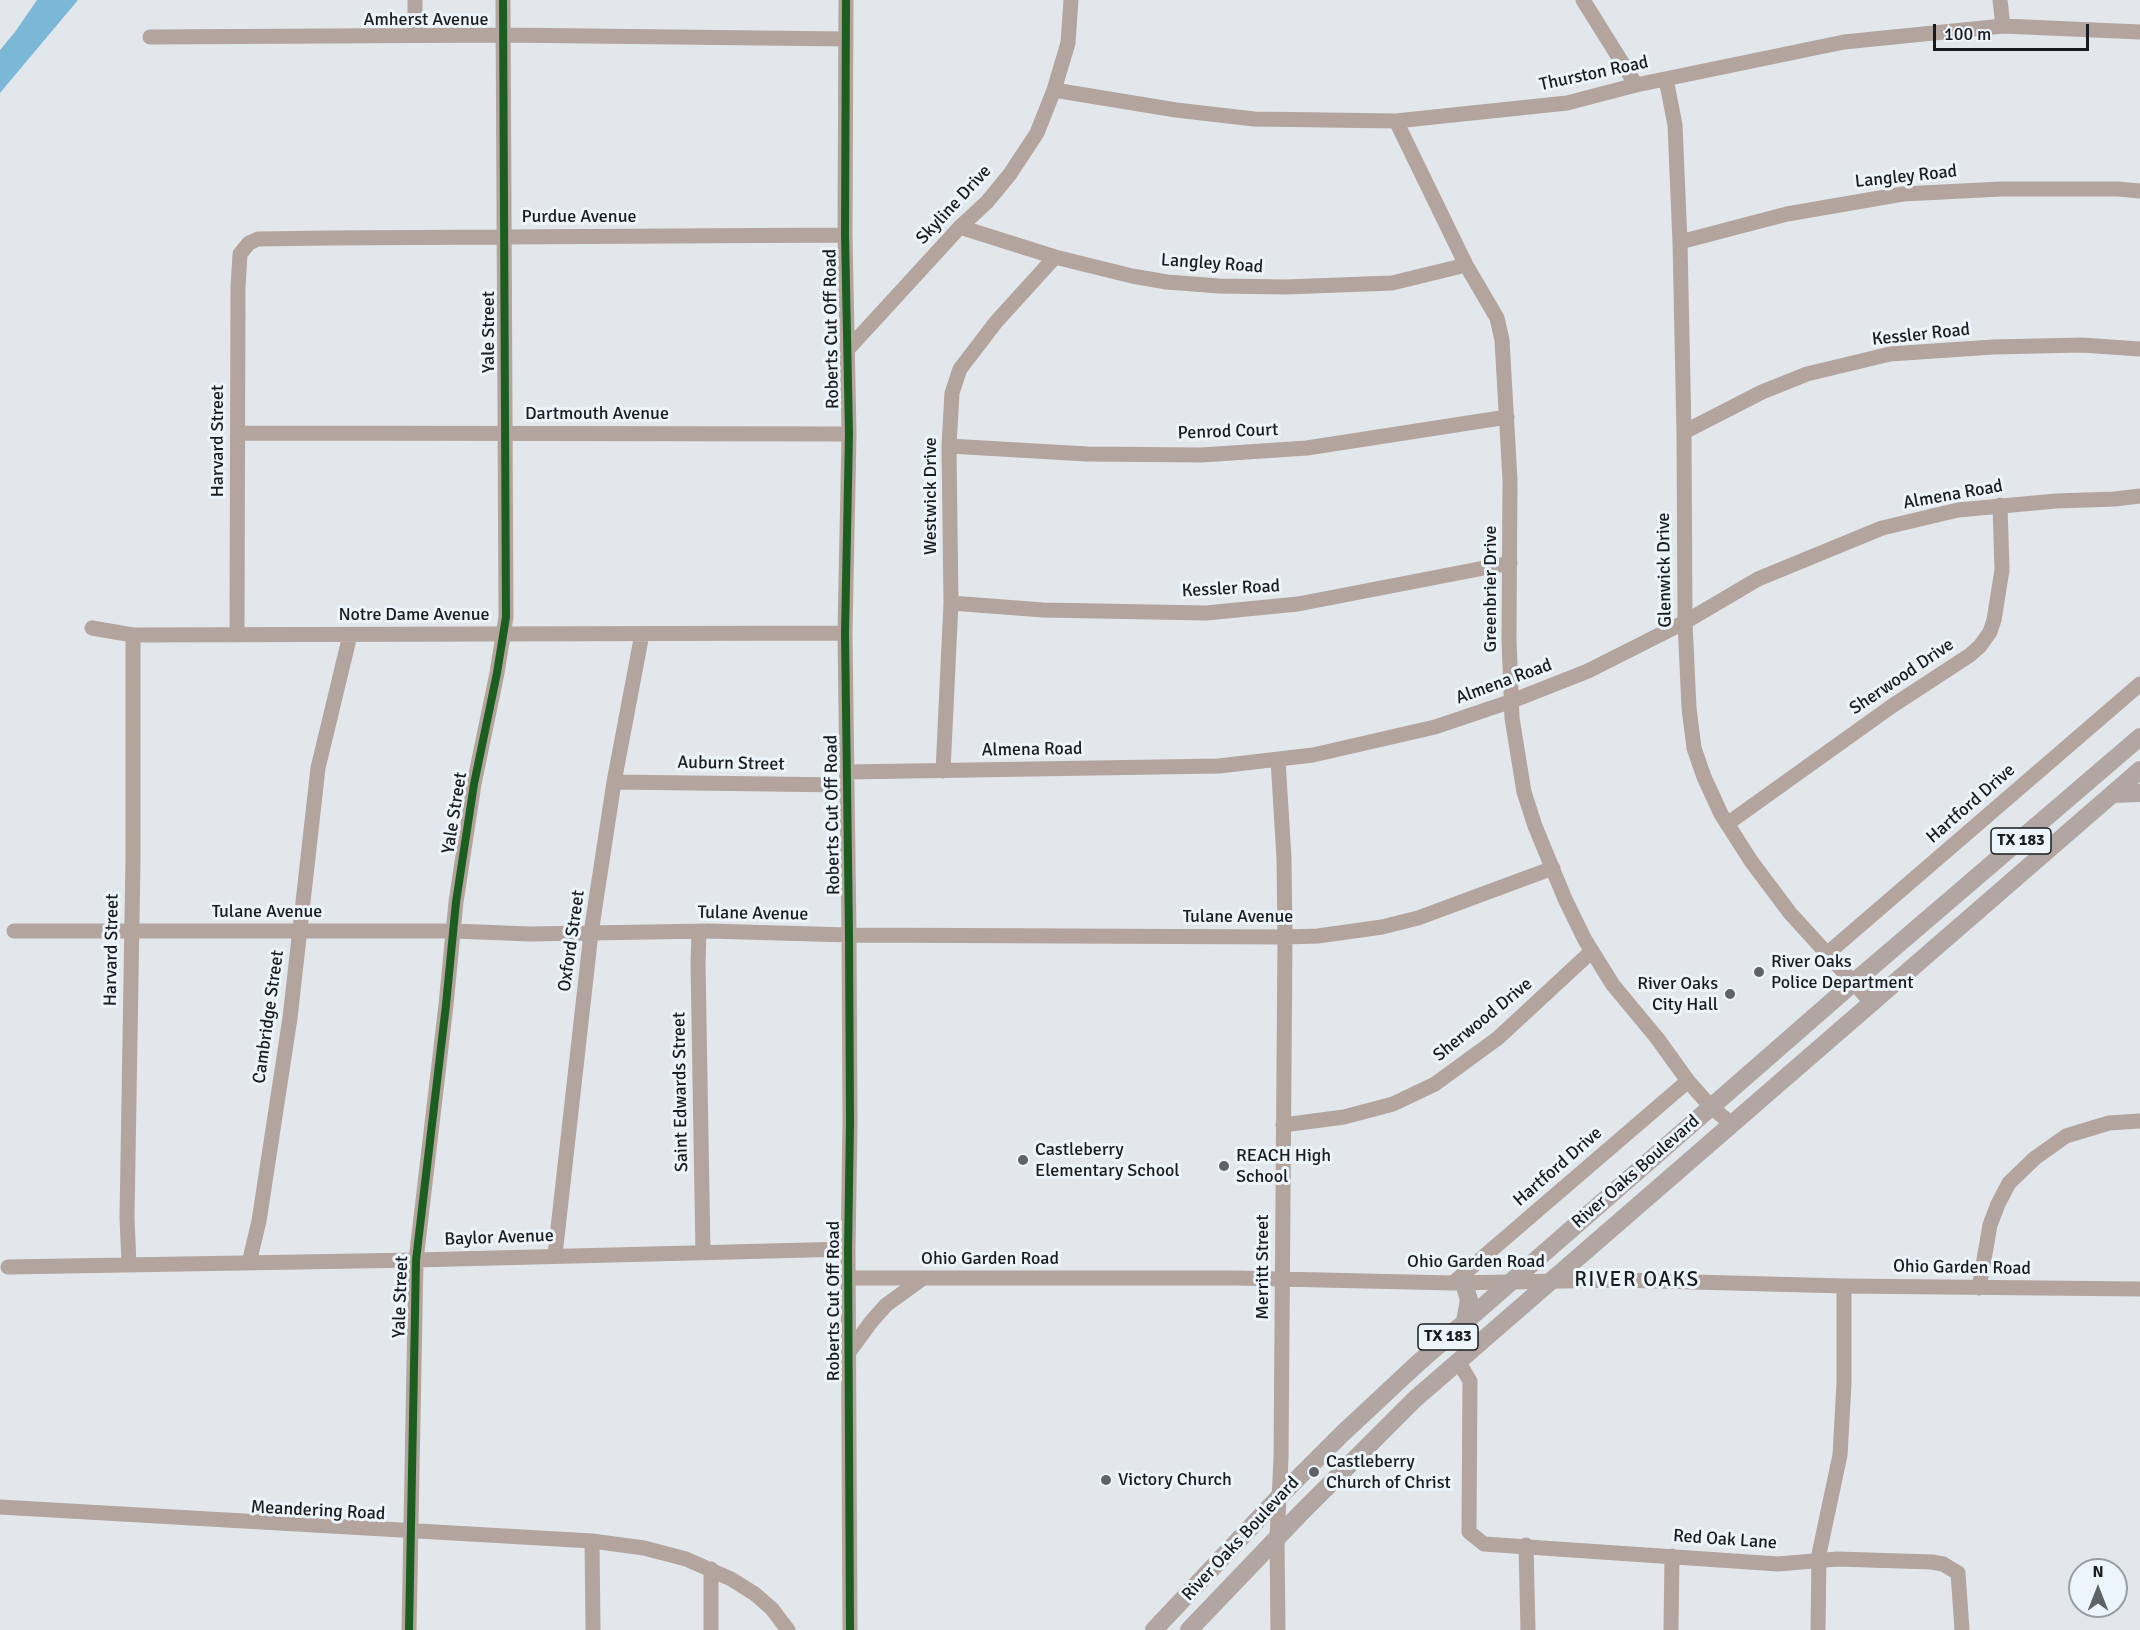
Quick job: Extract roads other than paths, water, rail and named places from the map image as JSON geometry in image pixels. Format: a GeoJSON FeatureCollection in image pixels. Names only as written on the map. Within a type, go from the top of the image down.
{"type":"FeatureCollection","features":[{"type":"Feature","properties":{"kind":"main road","name":"River Oaks Boulevard"},"geometry":{"type":"LineString","coordinates":[[1154,1630],[1280,1496],[1342,1434],[1465,1321],[2140,737]]}},
{"type":"Feature","properties":{"kind":"main road","name":"River Oaks Boulevard"},"geometry":{"type":"LineString","coordinates":[[1189,1630],[1362,1451],[1454,1365],[2140,770]]}},
{"type":"Feature","properties":{"kind":"main road"},"geometry":{"type":"LineString","coordinates":[[2113,794],[2140,793]]}},
{"type":"Feature","properties":{"kind":"main road"},"geometry":{"type":"LineString","coordinates":[[1576,1259],[1565,1257],[1562,1251],[1566,1243],[1619,1200],[1618,1188]]}},
{"type":"Feature","properties":{"kind":"main road"},"geometry":{"type":"LineString","coordinates":[[1459,1283],[1469,1300],[1465,1321]]}},
{"type":"Feature","properties":{"kind":"main road"},"geometry":{"type":"LineString","coordinates":[[1454,1365],[1449,1357],[1496,1316],[1497,1310],[1492,1298]]}},
{"type":"Feature","properties":{"kind":"street"},"geometry":{"type":"LineString","coordinates":[[415,0],[415,35]]}},
{"type":"Feature","properties":{"kind":"street","name":"Yale Street"},"geometry":{"type":"LineString","coordinates":[[410,1630],[416,1260],[454,931],[474,784],[506,617],[503,434],[503,0]]}},
{"type":"Feature","properties":{"kind":"street","name":"Roberts Cut Off Road"},"geometry":{"type":"LineString","coordinates":[[846,0],[845,235],[849,434],[845,633],[850,1124],[848,1249],[850,1630]]}},
{"type":"Feature","properties":{"kind":"street","name":"Skyline Drive"},"geometry":{"type":"LineString","coordinates":[[849,348],[960,227],[987,202],[1010,174],[1036,133],[1054,90],[1068,43],[1071,0]]}},
{"type":"Feature","properties":{"kind":"street"},"geometry":{"type":"LineString","coordinates":[[1583,0],[1636,85]]}},
{"type":"Feature","properties":{"kind":"street"},"geometry":{"type":"LineString","coordinates":[[2000,0],[2003,26]]}},
{"type":"Feature","properties":{"kind":"street","name":"Thurston Road"},"geometry":{"type":"LineString","coordinates":[[1054,90],[1176,110],[1254,118],[1396,121],[1567,103],[1636,85],[1844,42],[2003,26],[2140,32]]}},
{"type":"Feature","properties":{"kind":"street","name":"Amherst Avenue"},"geometry":{"type":"LineString","coordinates":[[150,37],[503,35],[846,39]]}},
{"type":"Feature","properties":{"kind":"street","name":"Glenwick Drive"},"geometry":{"type":"LineString","coordinates":[[1665,79],[1675,125],[1684,432],[1685,622],[1689,708],[1694,748],[1704,777],[1727,824],[1751,861],[1790,913],[1871,1002]]}},
{"type":"Feature","properties":{"kind":"street","name":"Greenbrier Drive"},"geometry":{"type":"LineString","coordinates":[[1396,121],[1466,265],[1497,318],[1502,340],[1510,480],[1509,639],[1512,701],[1517,758],[1524,792],[1565,899],[1613,985],[1657,1038],[1688,1081],[1711,1107],[1732,1124]]}},
{"type":"Feature","properties":{"kind":"street","name":"Langley Road"},"geometry":{"type":"LineString","coordinates":[[1680,242],[1786,214],[1903,194],[2001,189],[2140,191]]}},
{"type":"Feature","properties":{"kind":"street","name":"Langley Road"},"geometry":{"type":"LineString","coordinates":[[960,227],[1055,257],[1132,276],[1167,282],[1219,286],[1286,287],[1392,283],[1466,265]]}},
{"type":"Feature","properties":{"kind":"street","name":"Purdue Avenue"},"geometry":{"type":"LineString","coordinates":[[244,248],[258,239],[845,235]]}},
{"type":"Feature","properties":{"kind":"street","name":"Harvard Street"},"geometry":{"type":"LineString","coordinates":[[237,635],[238,287],[240,254],[244,248]]}},
{"type":"Feature","properties":{"kind":"street","name":"Westwick Drive"},"geometry":{"type":"LineString","coordinates":[[943,771],[951,603],[949,446],[952,393],[960,369],[996,322],[1055,257]]}},
{"type":"Feature","properties":{"kind":"street","name":"Kessler Road"},"geometry":{"type":"LineString","coordinates":[[1684,432],[1761,392],[1807,374],[1890,354],[1993,347],[2082,345],[2140,349]]}},
{"type":"Feature","properties":{"kind":"street","name":"Penrod Court"},"geometry":{"type":"LineString","coordinates":[[949,446],[1087,454],[1213,454],[1307,448],[1507,417]]}},
{"type":"Feature","properties":{"kind":"street","name":"Dartmouth Avenue"},"geometry":{"type":"LineString","coordinates":[[238,433],[849,434]]}},
{"type":"Feature","properties":{"kind":"street","name":"Almena Road"},"geometry":{"type":"LineString","coordinates":[[847,779],[943,771],[1219,766],[1313,755],[1435,727],[1512,701],[1588,671],[1685,622],[1758,579],[1882,528],[1958,510],[2140,496]]}},
{"type":"Feature","properties":{"kind":"street","name":"Sherwood Drive"},"geometry":{"type":"LineString","coordinates":[[1727,824],[1980,646],[1990,632],[1994,620],[2002,570],[2000,505]]}},
{"type":"Feature","properties":{"kind":"street","name":"Kessler Road"},"geometry":{"type":"LineString","coordinates":[[951,603],[1043,610],[1206,613],[1298,604],[1510,563]]}},
{"type":"Feature","properties":{"kind":"street","name":"Notre Dame Avenue"},"geometry":{"type":"LineString","coordinates":[[92,628],[133,635],[845,633]]}},
{"type":"Feature","properties":{"kind":"street","name":"Oxford Street"},"geometry":{"type":"LineString","coordinates":[[555,1255],[591,933],[614,782],[642,634]]}},
{"type":"Feature","properties":{"kind":"street","name":"Harvard Street"},"geometry":{"type":"LineString","coordinates":[[129,1264],[127,1218],[132,932],[133,635]]}},
{"type":"Feature","properties":{"kind":"street","name":"Cambridge Street"},"geometry":{"type":"LineString","coordinates":[[249,1263],[259,1221],[287,1041],[318,768],[350,635]]}},
{"type":"Feature","properties":{"kind":"street","name":"Hartford Drive"},"geometry":{"type":"LineString","coordinates":[[1828,953],[2140,684]]}},
{"type":"Feature","properties":{"kind":"street","name":"Merritt Street"},"geometry":{"type":"LineString","coordinates":[[1278,760],[1284,858],[1285,937],[1283,1279],[1280,1496],[1277,1538],[1278,1630]]}},
{"type":"Feature","properties":{"kind":"street","name":"Auburn Street"},"geometry":{"type":"LineString","coordinates":[[614,782],[847,779]]}},
{"type":"Feature","properties":{"kind":"street","name":"Tulane Avenue"},"geometry":{"type":"LineString","coordinates":[[14,932],[454,931],[530,934],[699,932],[849,935],[1317,936],[1382,927],[1418,918],[1553,868]]}},
{"type":"Feature","properties":{"kind":"street","name":"Saint Edwards Street"},"geometry":{"type":"LineString","coordinates":[[699,932],[703,1252]]}},
{"type":"Feature","properties":{"kind":"street","name":"Sherwood Drive"},"geometry":{"type":"LineString","coordinates":[[1283,1125],[1344,1117],[1383,1107],[1435,1084],[1498,1038],[1592,951]]}},
{"type":"Feature","properties":{"kind":"street","name":"Hartford Drive"},"geometry":{"type":"LineString","coordinates":[[1459,1283],[1688,1081]]}},
{"type":"Feature","properties":{"kind":"street"},"geometry":{"type":"LineString","coordinates":[[1979,1288],[1990,1225],[2009,1183],[2035,1158],[2066,1136],[2109,1123],[2140,1121]]}},
{"type":"Feature","properties":{"kind":"street","name":"Baylor Avenue"},"geometry":{"type":"LineString","coordinates":[[8,1267],[848,1249]]}},
{"type":"Feature","properties":{"kind":"street","name":"Ohio Garden Road"},"geometry":{"type":"LineString","coordinates":[[848,1278],[1283,1279],[1459,1283],[1618,1280],[1844,1286],[2140,1289]]}},
{"type":"Feature","properties":{"kind":"street"},"geometry":{"type":"LineString","coordinates":[[849,1352],[886,1305],[922,1279]]}},
{"type":"Feature","properties":{"kind":"street"},"geometry":{"type":"LineString","coordinates":[[1818,1630],[1819,1560],[1840,1455],[1844,1383],[1844,1286]]}},
{"type":"Feature","properties":{"kind":"street","name":"Red Oak Lane"},"geometry":{"type":"LineString","coordinates":[[1454,1365],[1470,1381],[1469,1532],[1484,1544],[1526,1545],[1778,1564],[1837,1559],[1932,1562],[1943,1564],[1958,1573],[1962,1630]]}},
{"type":"Feature","properties":{"kind":"street","name":"Meandering Road"},"geometry":{"type":"LineString","coordinates":[[0,1507],[592,1541],[644,1548],[686,1559],[711,1569],[755,1594],[772,1609],[788,1630]]}},
{"type":"Feature","properties":{"kind":"street"},"geometry":{"type":"LineString","coordinates":[[592,1541],[593,1630]]}},
{"type":"Feature","properties":{"kind":"street"},"geometry":{"type":"LineString","coordinates":[[1526,1545],[1528,1630]]}},
{"type":"Feature","properties":{"kind":"street"},"geometry":{"type":"LineString","coordinates":[[1671,1630],[1672,1556]]}},
{"type":"Feature","properties":{"kind":"street"},"geometry":{"type":"LineString","coordinates":[[711,1569],[711,1630]]}},
{"type":"Feature","properties":{"kind":"water"},"geometry":{"type":"Polygon","coordinates":[[[37,0],[78,0],[0,93],[0,50],[37,0]]]}},
{"type":"Feature","properties":{"kind":"place","name":"River Oaks Police Department"},"geometry":{"type":"Point","coordinates":[1759,972]}},
{"type":"Feature","properties":{"kind":"place","name":"River Oaks City Hall"},"geometry":{"type":"Point","coordinates":[1730,994]}},
{"type":"Feature","properties":{"kind":"place","name":"Castleberry Elementary School"},"geometry":{"type":"Point","coordinates":[1023,1160]}},
{"type":"Feature","properties":{"kind":"place","name":"REACH High School"},"geometry":{"type":"Point","coordinates":[1224,1166]}},
{"type":"Feature","properties":{"kind":"place","name":"Castleberry Church of Christ"},"geometry":{"type":"Point","coordinates":[1314,1472]}},
{"type":"Feature","properties":{"kind":"place","name":"Victory Church"},"geometry":{"type":"Point","coordinates":[1106,1480]}},
{"type":"Feature","properties":{"kind":"district","name":"RIVER OAKS"},"geometry":{"type":"Point","coordinates":[1637,1280]}}]}
